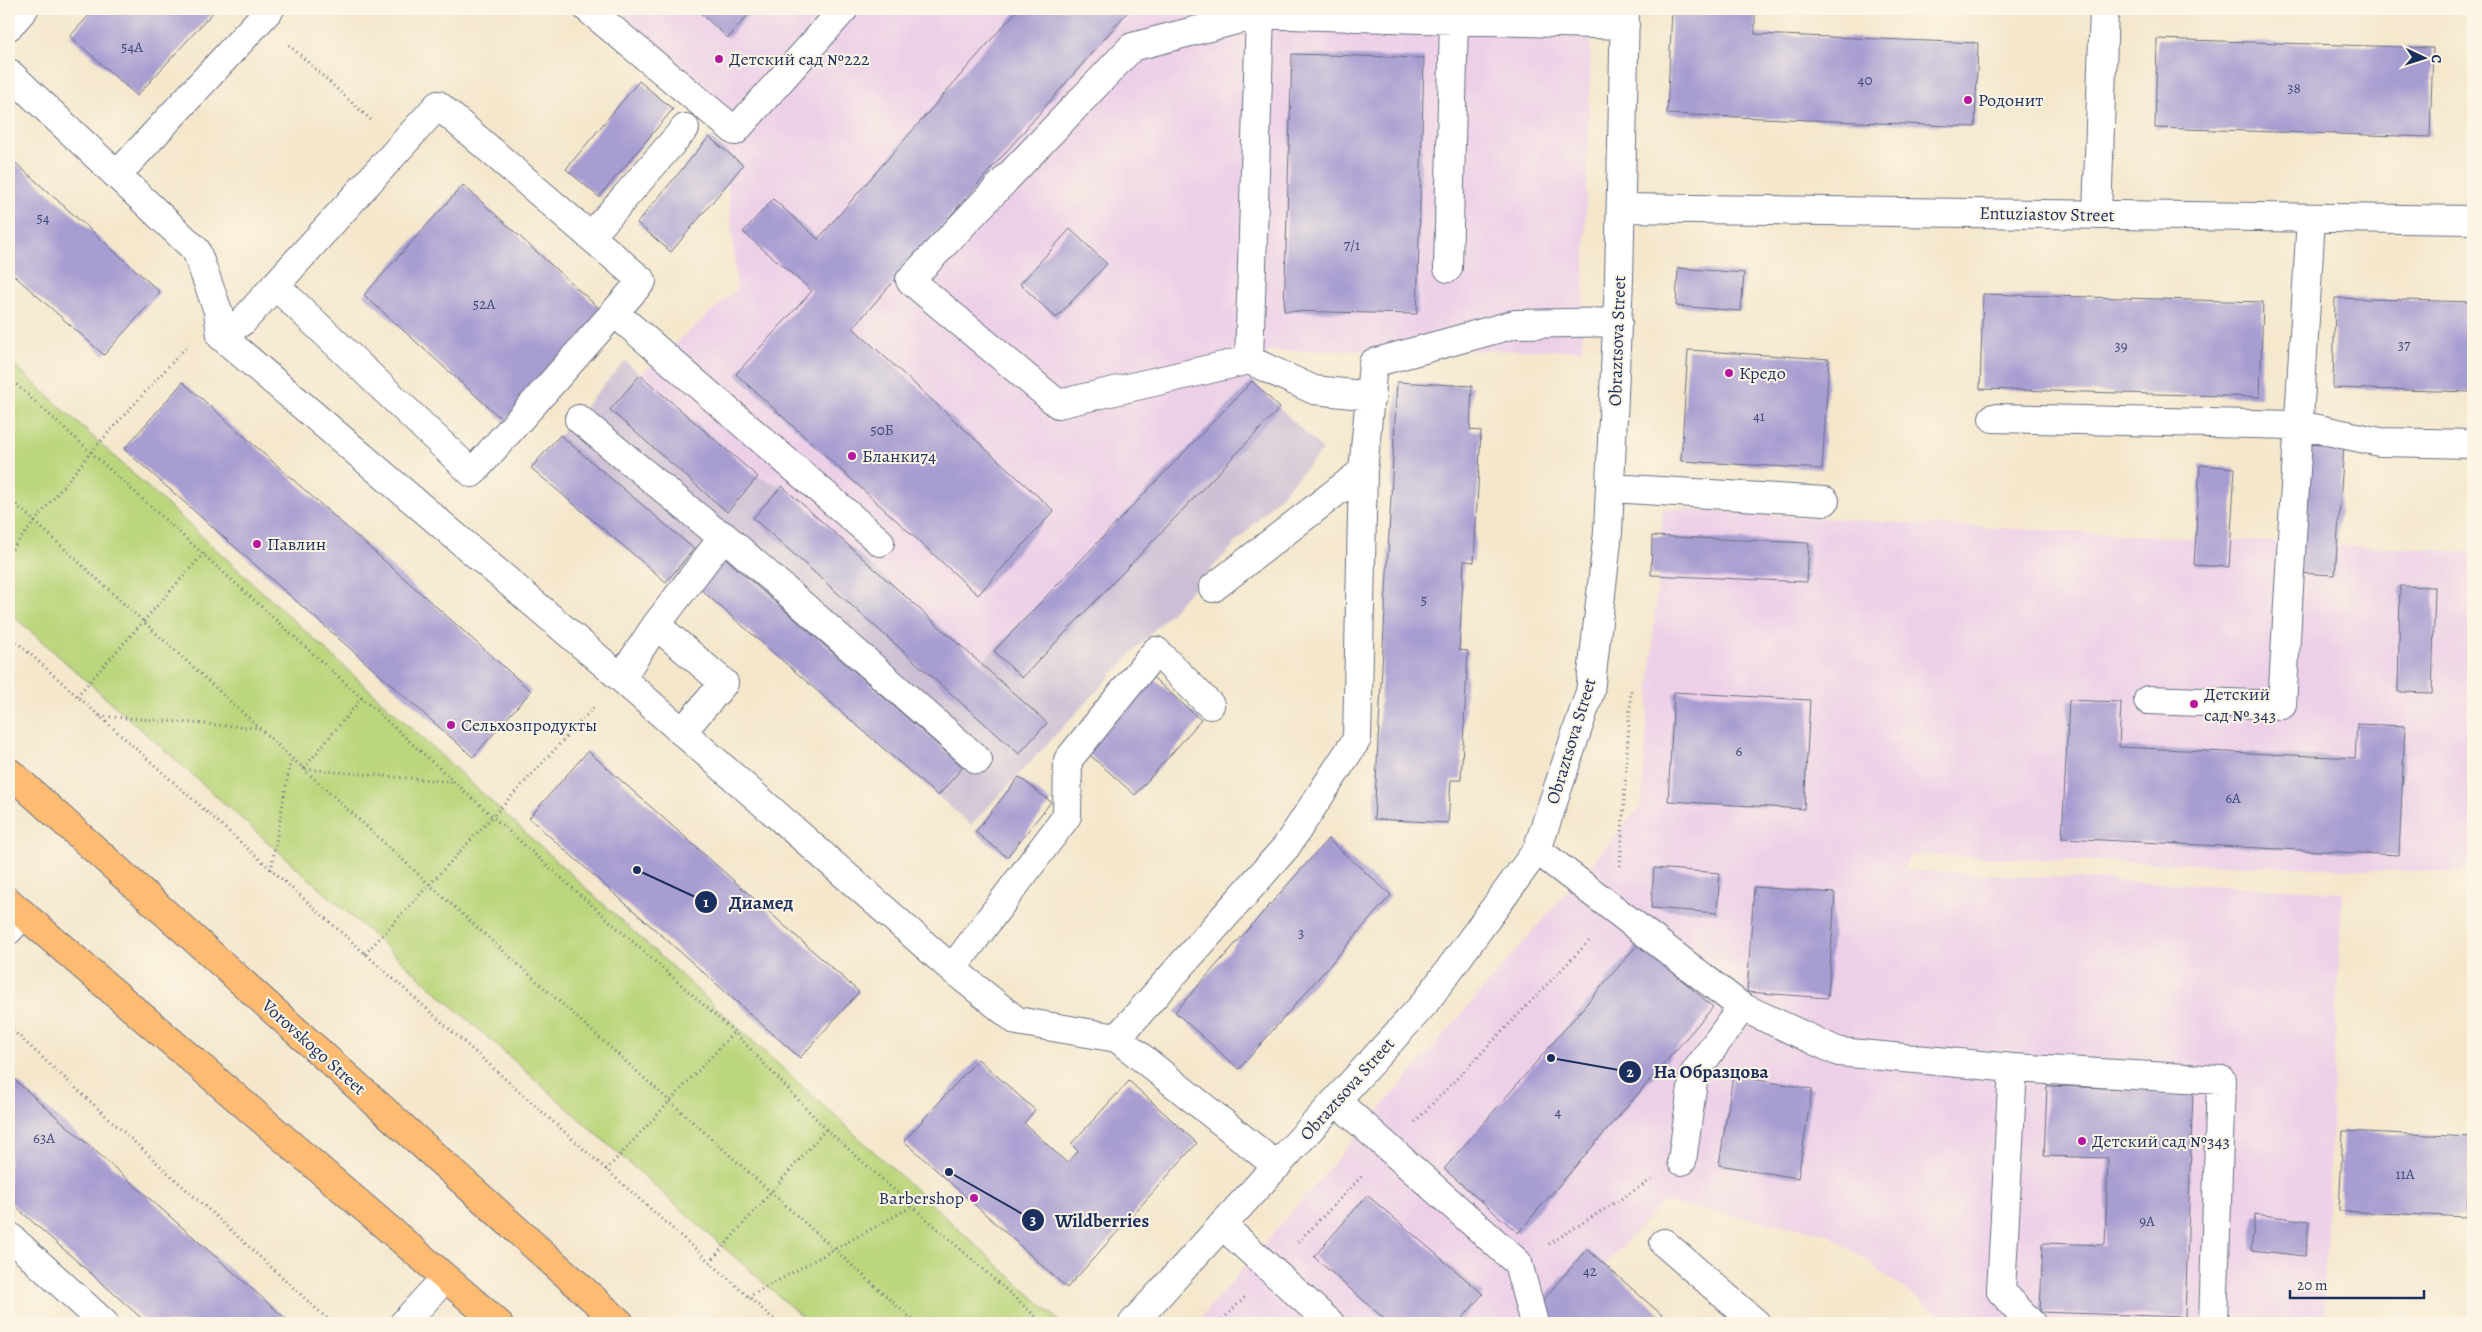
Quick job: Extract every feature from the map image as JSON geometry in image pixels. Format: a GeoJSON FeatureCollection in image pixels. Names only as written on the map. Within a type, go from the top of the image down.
{"type":"FeatureCollection","features":[{"type":"Feature","properties":{"kind":"main road","name":"Vorovskogo Street"},"geometry":{"type":"LineString","coordinates":[[9,772],[620,1323]]}},
{"type":"Feature","properties":{"kind":"main road"},"geometry":{"type":"LineString","coordinates":[[14,915],[498,1323]]}},
{"type":"Feature","properties":{"kind":"street"},"geometry":{"type":"LineString","coordinates":[[9,26],[24,9]]}},
{"type":"Feature","properties":{"kind":"street"},"geometry":{"type":"LineString","coordinates":[[588,9],[735,131],[844,9]]}},
{"type":"Feature","properties":{"kind":"street"},"geometry":{"type":"LineString","coordinates":[[2097,214],[2104,9]]}},
{"type":"Feature","properties":{"kind":"street"},"geometry":{"type":"LineString","coordinates":[[117,175],[265,14]]}},
{"type":"Feature","properties":{"kind":"street"},"geometry":{"type":"LineString","coordinates":[[1249,360],[1260,14]]}},
{"type":"Feature","properties":{"kind":"street"},"geometry":{"type":"LineString","coordinates":[[1372,396],[1314,390],[1249,360],[1058,404],[910,280],[1132,47],[1260,14],[1454,18],[1625,17]]}},
{"type":"Feature","properties":{"kind":"street","name":"Obraztsova Street"},"geometry":{"type":"LineString","coordinates":[[1133,1323],[1424,1004],[1537,850],[1590,692],[1608,532],[1618,322],[1625,17]]}},
{"type":"Feature","properties":{"kind":"street"},"geometry":{"type":"LineString","coordinates":[[1448,268],[1454,18]]}},
{"type":"Feature","properties":{"kind":"street"},"geometry":{"type":"LineString","coordinates":[[9,73],[196,250],[220,324],[952,969],[1016,1021],[1117,1038],[1277,1166]]}},
{"type":"Feature","properties":{"kind":"street"},"geometry":{"type":"LineString","coordinates":[[220,324],[243,321],[275,285],[401,147],[438,105],[642,281],[472,473],[275,285]]}},
{"type":"Feature","properties":{"kind":"street"},"geometry":{"type":"LineString","coordinates":[[591,236],[685,128]]}},
{"type":"Feature","properties":{"kind":"street","name":"Entuziastov Street"},"geometry":{"type":"LineString","coordinates":[[1621,208],[2473,220]]}},
{"type":"Feature","properties":{"kind":"street"},"geometry":{"type":"LineString","coordinates":[[2148,700],[2282,705],[2311,218]]}},
{"type":"Feature","properties":{"kind":"street"},"geometry":{"type":"LineString","coordinates":[[614,313],[880,542]]}},
{"type":"Feature","properties":{"kind":"street"},"geometry":{"type":"LineString","coordinates":[[1117,1038],[1286,847],[1356,739],[1362,471],[1372,396],[1373,363],[1515,324],[1618,322]]}},
{"type":"Feature","properties":{"kind":"street"},"geometry":{"type":"LineString","coordinates":[[1993,418],[2299,425],[2380,442],[2473,444]]}},
{"type":"Feature","properties":{"kind":"street"},"geometry":{"type":"LineString","coordinates":[[580,419],[712,529],[724,536],[978,760]]}},
{"type":"Feature","properties":{"kind":"street"},"geometry":{"type":"LineString","coordinates":[[1213,588],[1362,471]]}},
{"type":"Feature","properties":{"kind":"street"},"geometry":{"type":"LineString","coordinates":[[1611,488],[1826,501]]}},
{"type":"Feature","properties":{"kind":"street"},"geometry":{"type":"LineString","coordinates":[[621,678],[656,625],[724,536]]}},
{"type":"Feature","properties":{"kind":"street"},"geometry":{"type":"LineString","coordinates":[[656,625],[724,683],[682,732]]}},
{"type":"Feature","properties":{"kind":"street"},"geometry":{"type":"LineString","coordinates":[[952,969],[1067,816],[1068,760],[1156,652],[1210,705]]}},
{"type":"Feature","properties":{"kind":"street"},"geometry":{"type":"LineString","coordinates":[[1537,850],[1742,1007],[1839,1052],[2013,1068],[2221,1080],[2213,1323]]}},
{"type":"Feature","properties":{"kind":"street"},"geometry":{"type":"LineString","coordinates":[[1682,1161],[1694,1074],[1742,1007]]}},
{"type":"Feature","properties":{"kind":"street"},"geometry":{"type":"LineString","coordinates":[[2013,1068],[2001,1291],[2031,1323]]}},
{"type":"Feature","properties":{"kind":"street"},"geometry":{"type":"LineString","coordinates":[[1336,1101],[1518,1263],[1534,1323]]}},
{"type":"Feature","properties":{"kind":"street"},"geometry":{"type":"LineString","coordinates":[[1222,1225],[1330,1323]]}},
{"type":"Feature","properties":{"kind":"street"},"geometry":{"type":"LineString","coordinates":[[9,1236],[104,1323]]}},
{"type":"Feature","properties":{"kind":"street"},"geometry":{"type":"LineString","coordinates":[[1664,1243],[1756,1323]]}},
{"type":"Feature","properties":{"kind":"street"},"geometry":{"type":"LineString","coordinates":[[404,1323],[446,1278]]}},
{"type":"Feature","properties":{"kind":"path"},"geometry":{"type":"LineString","coordinates":[[265,14],[401,147]]}},
{"type":"Feature","properties":{"kind":"path"},"geometry":{"type":"LineString","coordinates":[[9,553],[92,451],[220,324]]}},
{"type":"Feature","properties":{"kind":"path"},"geometry":{"type":"LineString","coordinates":[[9,378],[92,451],[454,782],[734,1032],[826,1130],[1044,1323]]}},
{"type":"Feature","properties":{"kind":"path"},"geometry":{"type":"LineString","coordinates":[[9,498],[430,885],[916,1323]]}},
{"type":"Feature","properties":{"kind":"path"},"geometry":{"type":"LineString","coordinates":[[77,696],[204,553]]}},
{"type":"Feature","properties":{"kind":"path"},"geometry":{"type":"LineString","coordinates":[[9,635],[778,1323]]}},
{"type":"Feature","properties":{"kind":"path"},"geometry":{"type":"LineString","coordinates":[[365,954],[621,678]]}},
{"type":"Feature","properties":{"kind":"path"},"geometry":{"type":"LineString","coordinates":[[303,769],[362,698]]}},
{"type":"Feature","properties":{"kind":"path"},"geometry":{"type":"LineString","coordinates":[[99,716],[259,728]]}},
{"type":"Feature","properties":{"kind":"path"},"geometry":{"type":"LineString","coordinates":[[271,870],[291,758]]}},
{"type":"Feature","properties":{"kind":"path"},"geometry":{"type":"LineString","coordinates":[[303,769],[454,782]]}},
{"type":"Feature","properties":{"kind":"path"},"geometry":{"type":"LineString","coordinates":[[9,1028],[332,1323]]}},
{"type":"Feature","properties":{"kind":"path"},"geometry":{"type":"LineString","coordinates":[[606,1170],[734,1032]]}},
{"type":"Feature","properties":{"kind":"path"},"geometry":{"type":"LineString","coordinates":[[710,1262],[826,1130]]}},
{"type":"Feature","properties":{"kind":"path"},"geometry":{"type":"LineString","coordinates":[[1518,1263],[1682,1161]]}},
{"type":"Feature","properties":{"kind":"path"},"geometry":{"type":"LineString","coordinates":[[748,1297],[912,1206]]}},
{"type":"Feature","properties":{"kind":"shaded area"},"geometry":{"type":"Polygon","coordinates":[[[619,9],[1592,9],[1582,350],[1269,351],[1252,381],[981,663],[782,486],[758,477],[640,375],[737,289],[721,109],[619,9]]]}},
{"type":"Feature","properties":{"kind":"shaded area"},"geometry":{"type":"Polygon","coordinates":[[[625,361],[758,477],[782,486],[981,663],[1252,381],[1323,450],[971,825],[698,587],[666,582],[531,468],[625,361]]]}},
{"type":"Feature","properties":{"kind":"shaded area"},"geometry":{"type":"Polygon","coordinates":[[[1663,508],[1921,524],[2473,552],[2473,873],[1911,855],[1903,870],[2342,892],[2323,1323],[1951,1323],[1829,1234],[1663,1202],[1551,1323],[1196,1323],[1641,806],[1663,508]]]}},
{"type":"Feature","properties":{"kind":"green space"},"geometry":{"type":"Polygon","coordinates":[[[9,360],[1061,1323],[809,1323],[9,612],[9,360]]]}},
{"type":"Feature","properties":{"kind":"building"},"geometry":{"type":"Polygon","coordinates":[[[95,9],[216,9],[137,96],[70,36],[95,9]]]}},
{"type":"Feature","properties":{"kind":"building"},"geometry":{"type":"Polygon","coordinates":[[[696,9],[753,9],[728,38],[696,9]]]}},
{"type":"Feature","properties":{"kind":"building"},"geometry":{"type":"Polygon","coordinates":[[[1018,9],[1130,9],[853,328],[1054,511],[978,595],[736,374],[812,291],[743,232],[773,199],[818,239],[1018,9]]]}},
{"type":"Feature","properties":{"kind":"building"},"geometry":{"type":"Polygon","coordinates":[[[1672,9],[1755,9],[1755,34],[1978,43],[1975,127],[1667,114],[1672,9]]]}},
{"type":"Feature","properties":{"kind":"building"},"geometry":{"type":"Polygon","coordinates":[[[2157,39],[2433,48],[2430,137],[2155,128],[2157,39]]]}},
{"type":"Feature","properties":{"kind":"building"},"geometry":{"type":"Polygon","coordinates":[[[1292,54],[1424,58],[1417,314],[1284,311],[1292,54]]]}},
{"type":"Feature","properties":{"kind":"building"},"geometry":{"type":"Polygon","coordinates":[[[639,81],[673,109],[599,197],[566,169],[639,81]]]}},
{"type":"Feature","properties":{"kind":"building"},"geometry":{"type":"Polygon","coordinates":[[[709,137],[743,165],[671,252],[637,223],[709,137]]]}},
{"type":"Feature","properties":{"kind":"building"},"geometry":{"type":"Polygon","coordinates":[[[9,157],[160,292],[104,355],[9,271],[9,157]]]}},
{"type":"Feature","properties":{"kind":"building"},"geometry":{"type":"Polygon","coordinates":[[[463,185],[603,312],[505,422],[364,295],[463,185]]]}},
{"type":"Feature","properties":{"kind":"building"},"geometry":{"type":"Polygon","coordinates":[[[1070,229],[1107,264],[1056,318],[1020,284],[1070,229]]]}},
{"type":"Feature","properties":{"kind":"building"},"geometry":{"type":"Polygon","coordinates":[[[1678,268],[1744,273],[1741,311],[1676,306],[1678,268]]]}},
{"type":"Feature","properties":{"kind":"building"},"geometry":{"type":"Polygon","coordinates":[[[1983,294],[2263,302],[2260,397],[1980,389],[1983,294]]]}},
{"type":"Feature","properties":{"kind":"building"},"geometry":{"type":"Polygon","coordinates":[[[2335,298],[2473,302],[2473,392],[2333,388],[2335,298]]]}},
{"type":"Feature","properties":{"kind":"building"},"geometry":{"type":"Polygon","coordinates":[[[1688,350],[1829,359],[1822,469],[1681,461],[1688,350]]]}},
{"type":"Feature","properties":{"kind":"building"},"geometry":{"type":"Polygon","coordinates":[[[640,375],[758,477],[727,512],[610,410],[640,375]]]}},
{"type":"Feature","properties":{"kind":"building"},"geometry":{"type":"Polygon","coordinates":[[[1252,381],[1280,408],[1022,678],[994,651],[1252,381]]]}},
{"type":"Feature","properties":{"kind":"building"},"geometry":{"type":"Polygon","coordinates":[[[183,382],[531,691],[473,757],[124,449],[183,382]]]}},
{"type":"Feature","properties":{"kind":"building"},"geometry":{"type":"Polygon","coordinates":[[[1397,382],[1472,386],[1470,430],[1481,431],[1474,562],[1464,561],[1459,650],[1468,651],[1461,780],[1451,780],[1448,823],[1374,819],[1397,382]]]}},
{"type":"Feature","properties":{"kind":"building"},"geometry":{"type":"Polygon","coordinates":[[[560,435],[694,549],[666,582],[531,468],[560,435]]]}},
{"type":"Feature","properties":{"kind":"building"},"geometry":{"type":"Polygon","coordinates":[[[2304,444],[2344,446],[2335,575],[2296,573],[2304,444]]]}},
{"type":"Feature","properties":{"kind":"building"},"geometry":{"type":"Polygon","coordinates":[[[2200,465],[2235,468],[2229,567],[2194,565],[2200,465]]]}},
{"type":"Feature","properties":{"kind":"building"},"geometry":{"type":"Polygon","coordinates":[[[782,486],[1047,723],[1019,754],[753,518],[782,486]]]}},
{"type":"Feature","properties":{"kind":"building"},"geometry":{"type":"Polygon","coordinates":[[[1652,536],[1809,543],[1807,582],[1651,575],[1652,536]]]}},
{"type":"Feature","properties":{"kind":"building"},"geometry":{"type":"Polygon","coordinates":[[[724,557],[963,767],[938,796],[698,587],[724,557]]]}},
{"type":"Feature","properties":{"kind":"building"},"geometry":{"type":"Polygon","coordinates":[[[2400,586],[2435,587],[2432,693],[2398,692],[2400,586]]]}},
{"type":"Feature","properties":{"kind":"building"},"geometry":{"type":"Polygon","coordinates":[[[1149,674],[1201,720],[1135,795],[1083,749],[1149,674]]]}},
{"type":"Feature","properties":{"kind":"building"},"geometry":{"type":"Polygon","coordinates":[[[1674,692],[1810,700],[1804,809],[1668,801],[1674,692]]]}},
{"type":"Feature","properties":{"kind":"building"},"geometry":{"type":"Polygon","coordinates":[[[2069,700],[2121,702],[2119,747],[2355,758],[2357,724],[2405,726],[2399,855],[2062,838],[2069,700]]]}},
{"type":"Feature","properties":{"kind":"building"},"geometry":{"type":"Polygon","coordinates":[[[588,751],[859,992],[800,1058],[529,818],[588,751]]]}},
{"type":"Feature","properties":{"kind":"building"},"geometry":{"type":"Polygon","coordinates":[[[1019,777],[1051,802],[1007,857],[975,832],[1019,777]]]}},
{"type":"Feature","properties":{"kind":"building"},"geometry":{"type":"Polygon","coordinates":[[[1328,839],[1391,895],[1239,1069],[1175,1012],[1328,839]]]}},
{"type":"Feature","properties":{"kind":"building"},"geometry":{"type":"Polygon","coordinates":[[[1654,868],[1720,873],[1717,913],[1651,908],[1654,868]]]}},
{"type":"Feature","properties":{"kind":"building"},"geometry":{"type":"Polygon","coordinates":[[[1754,887],[1835,893],[1828,998],[1747,992],[1754,887]]]}},
{"type":"Feature","properties":{"kind":"building"},"geometry":{"type":"Polygon","coordinates":[[[1639,943],[1713,1007],[1518,1233],[1444,1169],[1639,943]]]}},
{"type":"Feature","properties":{"kind":"building"},"geometry":{"type":"Polygon","coordinates":[[[978,1059],[1035,1110],[1024,1123],[1067,1163],[1078,1151],[1071,1144],[1129,1081],[1197,1143],[1067,1288],[904,1141],[978,1059]]]}},
{"type":"Feature","properties":{"kind":"building"},"geometry":{"type":"Polygon","coordinates":[[[9,1075],[291,1323],[147,1323],[9,1201],[9,1075]]]}},
{"type":"Feature","properties":{"kind":"building"},"geometry":{"type":"Polygon","coordinates":[[[1733,1076],[1812,1089],[1798,1178],[1719,1165],[1733,1076]]]}},
{"type":"Feature","properties":{"kind":"building"},"geometry":{"type":"Polygon","coordinates":[[[2047,1086],[2193,1091],[2185,1317],[2040,1312],[2043,1243],[2105,1245],[2108,1158],[2044,1156],[2047,1086]]]}},
{"type":"Feature","properties":{"kind":"building"},"geometry":{"type":"Polygon","coordinates":[[[2343,1131],[2471,1137],[2467,1217],[2339,1211],[2343,1131]]]}},
{"type":"Feature","properties":{"kind":"building"},"geometry":{"type":"Polygon","coordinates":[[[1367,1195],[1483,1294],[1460,1321],[1462,1323],[1389,1323],[1314,1257],[1367,1195]]]}},
{"type":"Feature","properties":{"kind":"building"},"geometry":{"type":"Polygon","coordinates":[[[2255,1214],[2309,1221],[2305,1256],[2251,1250],[2255,1214]]]}},
{"type":"Feature","properties":{"kind":"building"},"geometry":{"type":"Polygon","coordinates":[[[1587,1249],[1671,1323],[1549,1323],[1534,1310],[1587,1249]]]}},
{"type":"Feature","properties":{"kind":"place","name":"Детский сад №222"},"geometry":{"type":"Point","coordinates":[719,59]}},
{"type":"Feature","properties":{"kind":"place","name":"Родонит"},"geometry":{"type":"Point","coordinates":[1968,100]}},
{"type":"Feature","properties":{"kind":"place","name":"Кредо"},"geometry":{"type":"Point","coordinates":[1729,373]}},
{"type":"Feature","properties":{"kind":"place","name":"Бланки74"},"geometry":{"type":"Point","coordinates":[852,456]}},
{"type":"Feature","properties":{"kind":"place","name":"Павлин"},"geometry":{"type":"Point","coordinates":[257,544]}},
{"type":"Feature","properties":{"kind":"place","name":"Детский сад № 343"},"geometry":{"type":"Point","coordinates":[2194,704]}},
{"type":"Feature","properties":{"kind":"place","name":"Сельхозпродукты"},"geometry":{"type":"Point","coordinates":[451,725]}},
{"type":"Feature","properties":{"kind":"place","name":"Диамед"},"geometry":{"type":"Point","coordinates":[637,870]}},
{"type":"Feature","properties":{"kind":"place","name":"На Образцова"},"geometry":{"type":"Point","coordinates":[1551,1058]}},
{"type":"Feature","properties":{"kind":"place","name":"Детский сад №343"},"geometry":{"type":"Point","coordinates":[2082,1141]}},
{"type":"Feature","properties":{"kind":"place","name":"Wildberries"},"geometry":{"type":"Point","coordinates":[949,1172]}},
{"type":"Feature","properties":{"kind":"place","name":"Barbershop"},"geometry":{"type":"Point","coordinates":[974,1198]}}]}
